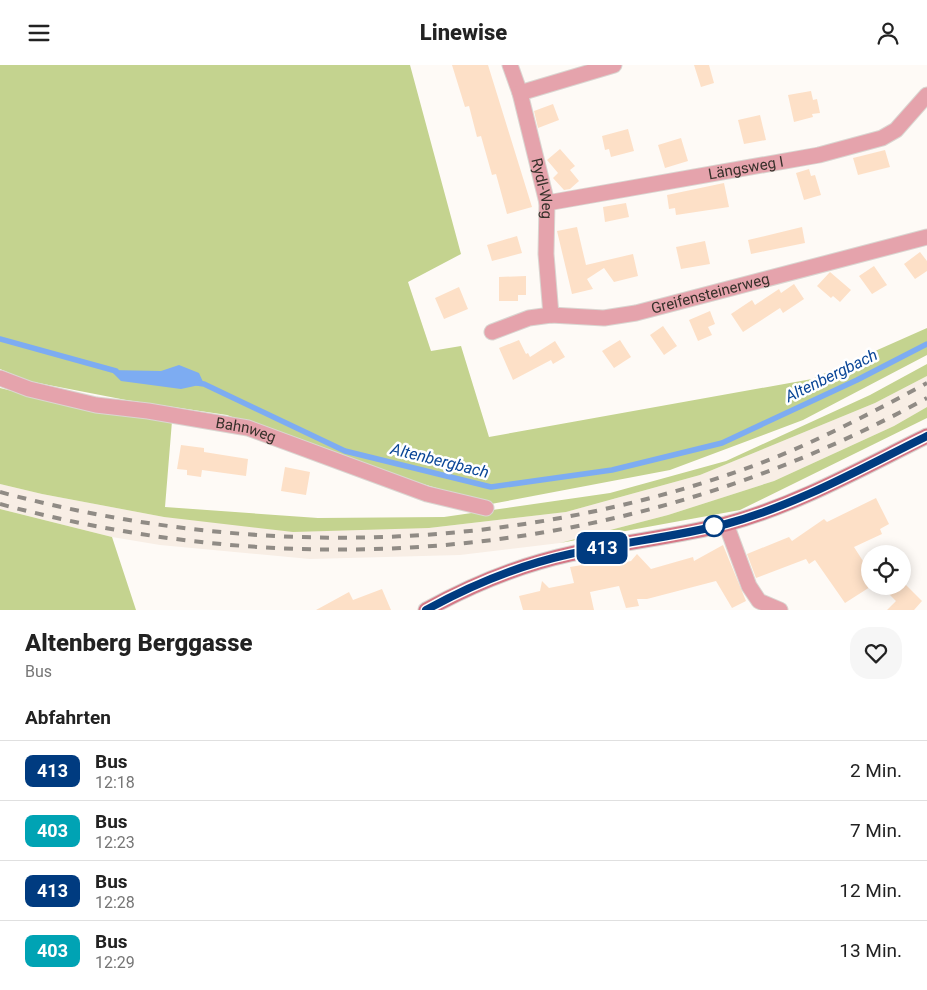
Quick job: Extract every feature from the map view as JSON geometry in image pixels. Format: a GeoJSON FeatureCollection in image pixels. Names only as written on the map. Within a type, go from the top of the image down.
{"type":"FeatureCollection","features":[{"type":"Feature","properties":{"kind":"main road"},"geometry":{"type":"LineString","coordinates":[[426,610],[514,570],[570,554],[726,524],[776,508],[821,489],[927,436]]}},
{"type":"Feature","properties":{"kind":"street","name":"Rydl-Weg"},"geometry":{"type":"LineString","coordinates":[[510,65],[520,93],[547,203],[546,255],[551,315]]}},
{"type":"Feature","properties":{"kind":"street"},"geometry":{"type":"LineString","coordinates":[[520,93],[614,65]]}},
{"type":"Feature","properties":{"kind":"street","name":"Längsweg I"},"geometry":{"type":"LineString","coordinates":[[547,203],[820,155],[882,138],[896,130],[927,95]]}},
{"type":"Feature","properties":{"kind":"street","name":"Greifensteinerweg"},"geometry":{"type":"LineString","coordinates":[[492,332],[529,318],[551,315],[604,318],[636,313],[927,237]]}},
{"type":"Feature","properties":{"kind":"street","name":"Bahnweg"},"geometry":{"type":"LineString","coordinates":[[0,378],[29,389],[96,405],[148,411],[248,428],[427,494],[486,508]]}},
{"type":"Feature","properties":{"kind":"street"},"geometry":{"type":"LineString","coordinates":[[726,524],[749,586],[759,601],[780,610]]}},
{"type":"Feature","properties":{"kind":"shaded area"},"geometry":{"type":"Polygon","coordinates":[[[927,376],[927,407],[894,426],[774,481],[668,515],[560,543],[460,555],[310,559],[160,545],[112,537],[0,509],[0,484],[42,494],[164,517],[429,528],[566,512],[700,475],[875,403],[927,376]]]}},
{"type":"Feature","properties":{"kind":"green space"},"geometry":{"type":"Polygon","coordinates":[[[0,65],[410,65],[461,254],[408,282],[431,351],[461,346],[489,437],[812,379],[927,328],[927,355],[803,420],[670,470],[491,504],[358,465],[227,415],[126,400],[28,381],[0,369],[0,65]]]}},
{"type":"Feature","properties":{"kind":"green space"},"geometry":{"type":"Polygon","coordinates":[[[927,364],[927,376],[875,403],[700,475],[566,512],[429,528],[293,532],[164,517],[42,494],[0,484],[0,388],[90,410],[172,421],[165,507],[318,518],[444,517],[610,493],[726,461],[870,395],[927,364]]]}},
{"type":"Feature","properties":{"kind":"green space"},"geometry":{"type":"Polygon","coordinates":[[[927,407],[927,418],[740,510],[560,543],[668,515],[774,481],[894,426],[927,407]]]}},
{"type":"Feature","properties":{"kind":"green space"},"geometry":{"type":"Polygon","coordinates":[[[0,509],[112,537],[136,610],[0,610],[0,509]]]}},
{"type":"Feature","properties":{"kind":"water"},"geometry":{"type":"Polygon","coordinates":[[[179,365],[199,373],[204,384],[181,389],[121,381],[110,370],[161,371],[179,365]]]}},
{"type":"Feature","properties":{"kind":"building"},"geometry":{"type":"Polygon","coordinates":[[[452,65],[488,65],[532,207],[507,214],[496,174],[492,175],[481,136],[477,137],[469,106],[465,107],[452,65]]]}},
{"type":"Feature","properties":{"kind":"building"},"geometry":{"type":"Polygon","coordinates":[[[694,65],[709,65],[714,83],[701,87],[694,65]]]}},
{"type":"Feature","properties":{"kind":"building"},"geometry":{"type":"Polygon","coordinates":[[[811,91],[813,100],[817,99],[820,113],[812,114],[813,117],[794,122],[788,95],[811,91]]]}},
{"type":"Feature","properties":{"kind":"building"},"geometry":{"type":"Polygon","coordinates":[[[553,104],[559,120],[538,128],[534,111],[553,104]]]}},
{"type":"Feature","properties":{"kind":"building"},"geometry":{"type":"Polygon","coordinates":[[[760,115],[766,140],[744,144],[738,120],[760,115]]]}},
{"type":"Feature","properties":{"kind":"building"},"geometry":{"type":"Polygon","coordinates":[[[628,129],[634,151],[611,157],[609,149],[605,150],[602,136],[628,129]]]}},
{"type":"Feature","properties":{"kind":"building"},"geometry":{"type":"Polygon","coordinates":[[[681,138],[688,161],[665,168],[658,145],[681,138]]]}},
{"type":"Feature","properties":{"kind":"building"},"geometry":{"type":"Polygon","coordinates":[[[560,149],[575,166],[570,170],[579,181],[570,189],[564,190],[553,178],[558,173],[547,160],[560,149]]]}},
{"type":"Feature","properties":{"kind":"building"},"geometry":{"type":"Polygon","coordinates":[[[885,150],[890,167],[858,175],[853,158],[885,150]]]}},
{"type":"Feature","properties":{"kind":"building"},"geometry":{"type":"Polygon","coordinates":[[[809,169],[811,176],[815,175],[821,195],[804,200],[796,173],[809,169]]]}},
{"type":"Feature","properties":{"kind":"building"},"geometry":{"type":"Polygon","coordinates":[[[724,183],[729,207],[676,215],[675,208],[669,209],[667,195],[724,183]]]}},
{"type":"Feature","properties":{"kind":"building"},"geometry":{"type":"Polygon","coordinates":[[[626,203],[629,217],[605,222],[603,207],[626,203]]]}},
{"type":"Feature","properties":{"kind":"building"},"geometry":{"type":"Polygon","coordinates":[[[577,227],[586,265],[633,254],[638,276],[614,282],[604,268],[587,279],[593,289],[572,294],[557,231],[577,227]]]}},
{"type":"Feature","properties":{"kind":"building"},"geometry":{"type":"Polygon","coordinates":[[[802,227],[805,243],[751,254],[748,240],[802,227]]]}},
{"type":"Feature","properties":{"kind":"building"},"geometry":{"type":"Polygon","coordinates":[[[517,236],[522,253],[492,261],[487,245],[517,236]]]}},
{"type":"Feature","properties":{"kind":"building"},"geometry":{"type":"Polygon","coordinates":[[[705,241],[710,264],[681,269],[676,247],[705,241]]]}},
{"type":"Feature","properties":{"kind":"building"},"geometry":{"type":"Polygon","coordinates":[[[920,252],[927,261],[927,271],[915,279],[904,264],[920,252]]]}},
{"type":"Feature","properties":{"kind":"building"},"geometry":{"type":"Polygon","coordinates":[[[874,266],[887,285],[872,294],[859,276],[874,266]]]}},
{"type":"Feature","properties":{"kind":"building"},"geometry":{"type":"Polygon","coordinates":[[[830,272],[851,290],[840,302],[833,296],[831,298],[817,286],[830,272]]]}},
{"type":"Feature","properties":{"kind":"building"},"geometry":{"type":"Polygon","coordinates":[[[526,276],[526,295],[518,295],[518,301],[499,301],[499,277],[526,276]]]}},
{"type":"Feature","properties":{"kind":"building"},"geometry":{"type":"Polygon","coordinates":[[[794,284],[804,299],[783,313],[780,308],[743,332],[731,314],[752,300],[755,305],[779,289],[781,293],[794,284]]]}},
{"type":"Feature","properties":{"kind":"building"},"geometry":{"type":"Polygon","coordinates":[[[459,287],[468,309],[444,319],[435,298],[459,287]]]}},
{"type":"Feature","properties":{"kind":"building"},"geometry":{"type":"Polygon","coordinates":[[[710,311],[715,324],[708,327],[712,335],[698,341],[689,320],[710,311]]]}},
{"type":"Feature","properties":{"kind":"building"},"geometry":{"type":"Polygon","coordinates":[[[663,326],[677,346],[664,355],[650,335],[663,326]]]}},
{"type":"Feature","properties":{"kind":"building"},"geometry":{"type":"Polygon","coordinates":[[[519,340],[526,354],[528,353],[530,357],[555,341],[565,357],[553,364],[551,360],[513,380],[499,348],[519,340]]]}},
{"type":"Feature","properties":{"kind":"building"},"geometry":{"type":"Polygon","coordinates":[[[620,340],[631,357],[614,368],[602,351],[620,340]]]}},
{"type":"Feature","properties":{"kind":"building"},"geometry":{"type":"Polygon","coordinates":[[[181,445],[204,448],[204,452],[248,459],[246,476],[202,470],[201,477],[187,475],[187,470],[177,469],[181,445]]]}},
{"type":"Feature","properties":{"kind":"building"},"geometry":{"type":"Polygon","coordinates":[[[285,467],[310,472],[306,495],[281,491],[285,467]]]}},
{"type":"Feature","properties":{"kind":"building"},"geometry":{"type":"Polygon","coordinates":[[[876,498],[889,524],[880,529],[882,534],[854,547],[861,558],[861,593],[845,603],[815,560],[809,564],[806,559],[756,578],[747,554],[789,537],[792,541],[824,519],[827,522],[876,498]]]}},
{"type":"Feature","properties":{"kind":"building"},"geometry":{"type":"Polygon","coordinates":[[[723,545],[746,601],[732,608],[716,581],[647,599],[637,599],[639,606],[626,608],[619,586],[590,592],[594,610],[523,610],[519,596],[540,591],[542,581],[549,588],[574,583],[570,567],[612,560],[613,565],[631,561],[637,554],[651,569],[693,557],[694,561],[723,545]]]}},
{"type":"Feature","properties":{"kind":"building"},"geometry":{"type":"Polygon","coordinates":[[[382,589],[391,610],[316,610],[349,592],[353,600],[382,589]]]}},
{"type":"Feature","properties":{"kind":"building"},"geometry":{"type":"Polygon","coordinates":[[[911,590],[922,601],[914,610],[887,610],[896,601],[890,595],[911,595],[911,590]]]}},
{"type":"Feature","properties":{"kind":"waterway","name":"Altenbergbach"},"geometry":{"type":"LineString","coordinates":[[0,339],[116,371]]}},
{"type":"Feature","properties":{"kind":"waterway","name":"Altenbergbach"},"geometry":{"type":"LineString","coordinates":[[197,383],[204,384],[345,451],[491,487],[612,470],[722,443],[857,380],[927,344]]}},
{"type":"Feature","properties":{"kind":"railway"},"geometry":{"type":"LineString","coordinates":[[0,492],[94,514],[189,529],[284,536],[379,537],[474,531],[568,517],[661,495],[753,466],[820,438],[927,383]]}},
{"type":"Feature","properties":{"kind":"railway"},"geometry":{"type":"LineString","coordinates":[[0,504],[119,530],[238,546],[356,549],[474,542],[590,523],[705,493],[817,451],[927,398]]}},
{"type":"Feature","properties":{"kind":"bus line","name":"413"},"geometry":{"type":"LineString","coordinates":[[426,610],[446,599],[514,570],[570,554],[726,524],[776,508],[821,489],[927,436]]}}]}
